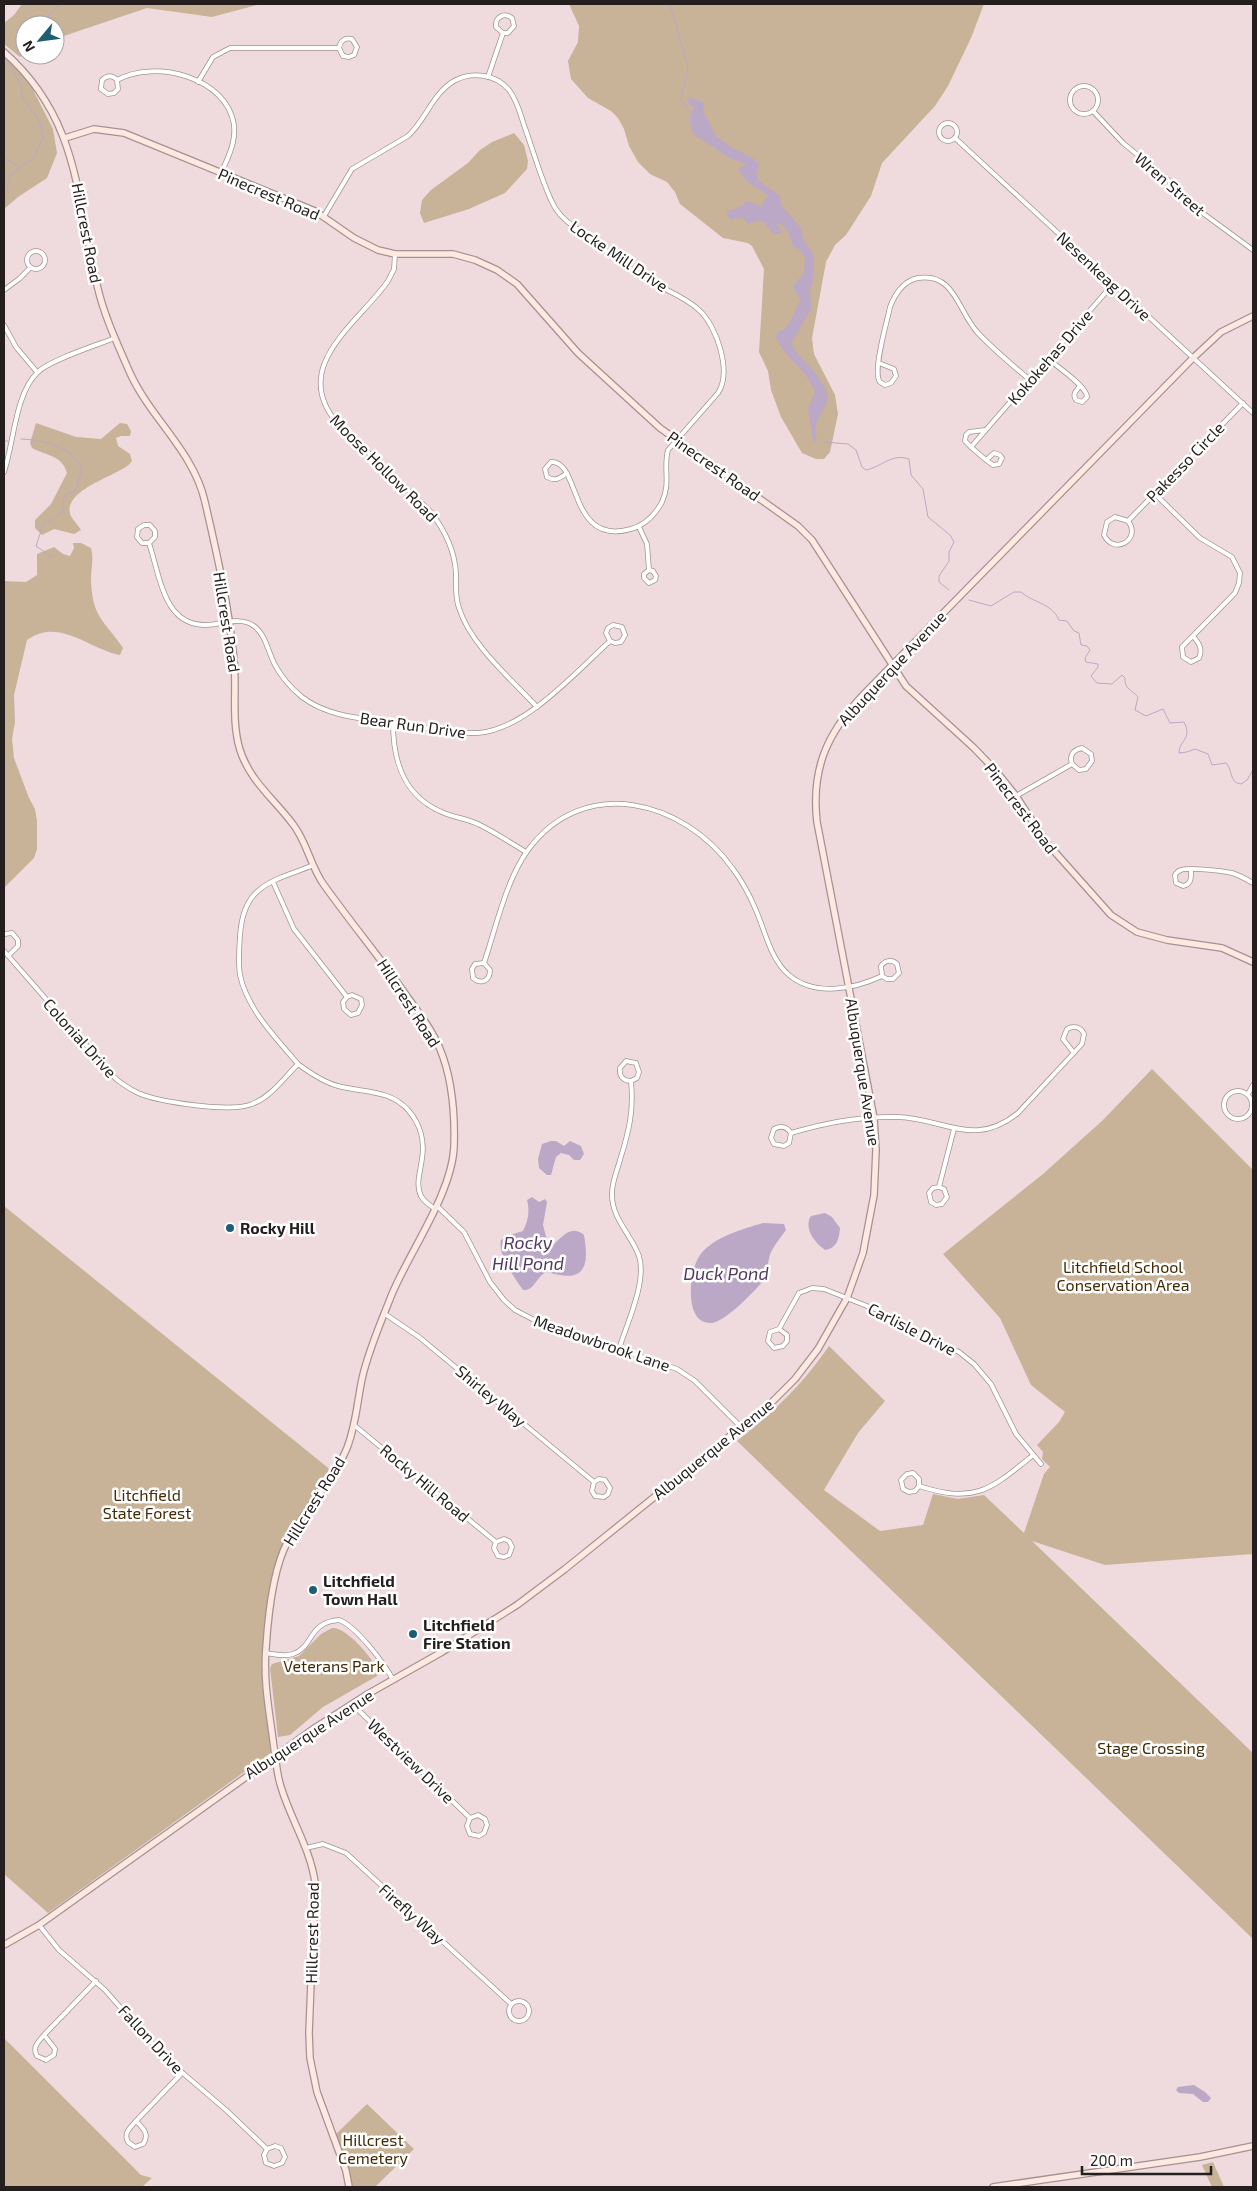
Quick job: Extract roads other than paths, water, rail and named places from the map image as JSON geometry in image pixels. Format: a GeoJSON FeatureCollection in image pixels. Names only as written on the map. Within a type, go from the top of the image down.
{"type":"FeatureCollection","features":[{"type":"Feature","properties":{"kind":"street"},"geometry":{"type":"LineString","coordinates":[[506,15],[512,18],[514,26],[511,31],[503,33],[496,27],[496,20],[500,16],[506,15]]}},
{"type":"Feature","properties":{"kind":"street"},"geometry":{"type":"LineString","coordinates":[[324,216],[352,169],[408,136],[449,84],[468,76],[488,77],[503,33]]}},
{"type":"Feature","properties":{"kind":"street"},"geometry":{"type":"LineString","coordinates":[[346,38],[352,39],[358,46],[354,55],[349,57],[343,56],[339,48],[341,42],[346,38]]}},
{"type":"Feature","properties":{"kind":"street"},"geometry":{"type":"LineString","coordinates":[[198,82],[214,57],[230,48],[339,48]]}},
{"type":"Feature","properties":{"kind":"street","name":"Hillcrest Road"},"geometry":{"type":"LineString","coordinates":[[4,52],[24,71],[37,87],[65,138],[75,170],[98,289],[115,338],[143,396],[187,457],[199,480],[204,495],[229,621],[235,665],[237,739],[240,751],[255,781],[299,832],[323,884],[417,1011],[435,1039],[442,1054],[451,1094],[454,1147],[448,1179],[436,1207],[398,1281],[385,1314],[362,1380],[354,1425],[339,1464],[303,1516],[284,1548],[274,1587],[265,1653],[265,1682],[275,1754],[283,1792],[306,1848],[313,1872],[315,1892],[309,2033],[310,2058],[317,2092],[346,2171],[349,2187]]}},
{"type":"Feature","properties":{"kind":"street"},"geometry":{"type":"LineString","coordinates":[[117,80],[134,73],[156,70],[198,82],[209,87],[220,96],[228,107],[234,123],[233,143],[221,174]]}},
{"type":"Feature","properties":{"kind":"street"},"geometry":{"type":"LineString","coordinates":[[107,76],[117,80],[118,89],[114,93],[108,94],[101,89],[102,80],[107,76]]}},
{"type":"Feature","properties":{"kind":"street","name":"Locke Mill Drive"},"geometry":{"type":"LineString","coordinates":[[488,77],[503,84],[514,97],[547,192],[561,216],[646,278],[686,300],[703,314],[710,326],[723,362],[723,383],[718,393],[676,440]]}},
{"type":"Feature","properties":{"kind":"street"},"geometry":{"type":"LineString","coordinates":[[1087,86],[1095,91],[1098,100],[1094,111],[1083,114],[1073,109],[1070,98],[1076,88],[1087,86]]}},
{"type":"Feature","properties":{"kind":"street","name":"Wren Street"},"geometry":{"type":"LineString","coordinates":[[1094,111],[1123,144],[1168,180],[1204,214],[1253,250]]}},
{"type":"Feature","properties":{"kind":"street","name":"Nesenkeag Drive"},"geometry":{"type":"LineString","coordinates":[[948,122],[956,127],[958,133],[955,138],[950,141],[942,138],[939,130],[942,125],[948,122]]}},
{"type":"Feature","properties":{"kind":"street","name":"Pinecrest Road"},"geometry":{"type":"LineString","coordinates":[[65,138],[94,129],[114,130],[295,202],[324,216],[367,245],[395,254],[442,253],[458,256],[487,265],[507,276],[526,293],[578,353],[647,416],[676,440],[798,526],[812,540],[829,564],[891,665],[915,696],[974,748],[1016,796],[1046,842],[1063,863],[1112,915],[1124,925],[1137,932],[1152,937],[1222,948],[1253,962]]}},
{"type":"Feature","properties":{"kind":"street","name":"Nesenkeag Drive"},"geometry":{"type":"LineString","coordinates":[[955,138],[1253,412]]}},
{"type":"Feature","properties":{"kind":"street"},"geometry":{"type":"LineString","coordinates":[[36,250],[42,253],[45,258],[44,264],[36,270],[30,268],[26,260],[28,254],[36,250]]}},
{"type":"Feature","properties":{"kind":"street","name":"Moose Hollow Road"},"geometry":{"type":"LineString","coordinates":[[395,254],[394,269],[388,282],[328,353],[322,371],[321,390],[323,399],[326,408],[337,423],[430,511],[440,524],[454,558],[456,597],[468,628],[536,707]]}},
{"type":"Feature","properties":{"kind":"street"},"geometry":{"type":"LineString","coordinates":[[4,290],[30,268]]}},
{"type":"Feature","properties":{"kind":"street"},"geometry":{"type":"LineString","coordinates":[[879,363],[894,369],[896,376],[891,383],[882,384],[876,374],[890,307],[901,287],[910,281],[930,278],[949,286],[977,333],[1030,380]]}},
{"type":"Feature","properties":{"kind":"street","name":"Kokokehas Drive"},"geometry":{"type":"LineString","coordinates":[[986,429],[966,435],[966,440],[972,447],[1113,284]]}},
{"type":"Feature","properties":{"kind":"street","name":"Albuquerque Avenue"},"geometry":{"type":"LineString","coordinates":[[4,1944],[39,1925],[275,1754],[352,1704],[429,1660],[517,1605],[565,1569],[741,1427],[781,1393],[803,1370],[826,1337],[846,1298],[863,1253],[874,1195],[876,1150],[874,1118],[817,822],[815,802],[817,780],[822,759],[835,728],[852,706],[891,665],[1193,358],[1221,332],[1253,316]]}},
{"type":"Feature","properties":{"kind":"street"},"geometry":{"type":"LineString","coordinates":[[4,325],[16,347],[38,372]]}},
{"type":"Feature","properties":{"kind":"street"},"geometry":{"type":"LineString","coordinates":[[4,472],[22,401],[30,382],[38,372],[49,365],[115,338]]}},
{"type":"Feature","properties":{"kind":"street"},"geometry":{"type":"LineString","coordinates":[[1048,359],[1080,386]]}},
{"type":"Feature","properties":{"kind":"street","name":"Pakesso Circle"},"geometry":{"type":"LineString","coordinates":[[1128,521],[1243,403]]}},
{"type":"Feature","properties":{"kind":"street"},"geometry":{"type":"LineString","coordinates":[[566,473],[558,479],[552,480],[547,477],[545,469],[548,464],[557,462],[566,473],[572,483],[582,510],[596,524],[616,531],[639,527],[654,514],[662,502],[668,482],[667,455],[676,440]]}},
{"type":"Feature","properties":{"kind":"street"},"geometry":{"type":"LineString","coordinates":[[972,447],[986,460]]}},
{"type":"Feature","properties":{"kind":"street"},"geometry":{"type":"LineString","coordinates":[[1154,493],[1200,538],[1232,557],[1239,568],[1239,583],[1235,593],[1193,636],[1181,650],[1183,657],[1191,662],[1197,660],[1201,652],[1200,645],[1193,636]]}},
{"type":"Feature","properties":{"kind":"street"},"geometry":{"type":"LineString","coordinates":[[1114,517],[1128,521],[1132,529],[1130,539],[1123,545],[1118,546],[1109,543],[1104,535],[1107,522],[1114,517]]}},
{"type":"Feature","properties":{"kind":"street"},"geometry":{"type":"LineString","coordinates":[[144,525],[150,525],[155,531],[154,540],[149,543],[142,543],[137,537],[138,529],[144,525]]}},
{"type":"Feature","properties":{"kind":"street"},"geometry":{"type":"LineString","coordinates":[[639,527],[646,544],[649,570]]}},
{"type":"Feature","properties":{"kind":"street","name":"Bear Run Drive"},"geometry":{"type":"LineString","coordinates":[[149,543],[168,600],[177,616],[193,625],[210,625],[229,621],[250,623],[260,631],[276,666],[284,679],[298,694],[312,703],[339,715],[479,733],[510,725],[536,707],[610,641]]}},
{"type":"Feature","properties":{"kind":"street","name":"Bear Run Drive"},"geometry":{"type":"LineString","coordinates":[[613,625],[622,627],[625,632],[623,640],[618,643],[610,641],[606,636],[608,628],[613,625]]}},
{"type":"Feature","properties":{"kind":"street"},"geometry":{"type":"LineString","coordinates":[[393,722],[394,749],[398,767],[407,783],[418,796],[438,810],[479,824],[526,852]]}},
{"type":"Feature","properties":{"kind":"street"},"geometry":{"type":"LineString","coordinates":[[1082,748],[1091,754],[1092,761],[1086,769],[1080,770],[1072,764],[1071,756],[1075,750],[1082,748]]}},
{"type":"Feature","properties":{"kind":"street"},"geometry":{"type":"LineString","coordinates":[[1016,796],[1072,764]]}},
{"type":"Feature","properties":{"kind":"street"},"geometry":{"type":"LineString","coordinates":[[484,963],[512,880],[526,852],[542,834],[570,815],[587,808],[630,804],[664,812],[681,820],[706,838],[731,866],[752,900],[777,960],[788,974],[812,987],[830,989],[849,987],[882,976],[887,979],[896,978],[900,970],[897,964],[891,961],[883,964],[880,970],[882,976]]}},
{"type":"Feature","properties":{"kind":"street","name":"Meadowbrook Lane"},"geometry":{"type":"LineString","coordinates":[[313,865],[260,889],[252,896],[243,914],[240,931],[240,974],[254,1008],[298,1064],[330,1084],[384,1094],[405,1107],[417,1125],[421,1136],[423,1154],[419,1190],[423,1199],[436,1207],[464,1232],[488,1278],[509,1305],[523,1315],[540,1323],[662,1363],[686,1374],[741,1427]]}},
{"type":"Feature","properties":{"kind":"street"},"geometry":{"type":"LineString","coordinates":[[1191,870],[1188,884],[1180,886],[1176,883],[1174,877],[1176,872],[1181,870],[1191,870],[1231,873],[1253,883]]}},
{"type":"Feature","properties":{"kind":"street"},"geometry":{"type":"LineString","coordinates":[[273,882],[294,929],[346,997]]}},
{"type":"Feature","properties":{"kind":"street"},"geometry":{"type":"LineString","coordinates":[[4,934],[12,933],[18,940],[18,946],[8,956]]}},
{"type":"Feature","properties":{"kind":"street","name":"Colonial Drive"},"geometry":{"type":"LineString","coordinates":[[4,951],[115,1078],[138,1093],[158,1098],[225,1108],[241,1107],[256,1102],[269,1094],[298,1064]]}},
{"type":"Feature","properties":{"kind":"street"},"geometry":{"type":"LineString","coordinates":[[478,963],[484,963],[490,970],[489,976],[485,981],[478,981],[473,978],[472,969],[478,963]]}},
{"type":"Feature","properties":{"kind":"street"},"geometry":{"type":"LineString","coordinates":[[352,995],[361,999],[362,1005],[358,1013],[351,1015],[346,1012],[343,1006],[346,997],[352,995]]}},
{"type":"Feature","properties":{"kind":"street"},"geometry":{"type":"LineString","coordinates":[[791,1133],[812,1126],[874,1118],[912,1118],[954,1129],[981,1131],[1001,1125],[1010,1119],[1074,1053],[1082,1044],[1085,1038],[1083,1031],[1074,1026],[1067,1029],[1063,1039],[1074,1053]]}},
{"type":"Feature","properties":{"kind":"street"},"geometry":{"type":"LineString","coordinates":[[626,1061],[636,1063],[639,1069],[637,1078],[631,1081],[624,1080],[620,1075],[621,1065],[626,1061]]}},
{"type":"Feature","properties":{"kind":"street"},"geometry":{"type":"LineString","coordinates":[[619,1349],[641,1276],[639,1257],[618,1219],[612,1202],[613,1185],[632,1118],[631,1081]]}},
{"type":"Feature","properties":{"kind":"street"},"geometry":{"type":"LineString","coordinates":[[1248,1094],[1253,1085]]}},
{"type":"Feature","properties":{"kind":"street"},"geometry":{"type":"LineString","coordinates":[[1235,1091],[1242,1091],[1248,1094],[1253,1105],[1248,1116],[1236,1119],[1229,1116],[1224,1106],[1227,1096],[1235,1091]]}},
{"type":"Feature","properties":{"kind":"street"},"geometry":{"type":"LineString","coordinates":[[780,1126],[787,1128],[791,1133],[789,1143],[784,1146],[777,1146],[771,1138],[774,1129],[780,1126]]}},
{"type":"Feature","properties":{"kind":"street"},"geometry":{"type":"LineString","coordinates":[[939,1187],[954,1129]]}},
{"type":"Feature","properties":{"kind":"street"},"geometry":{"type":"LineString","coordinates":[[939,1187],[944,1189],[947,1197],[944,1202],[936,1205],[929,1199],[929,1193],[933,1188],[939,1187]]}},
{"type":"Feature","properties":{"kind":"street","name":"Carlisle Drive"},"geometry":{"type":"LineString","coordinates":[[779,1329],[796,1298],[803,1290],[820,1288],[882,1312],[904,1326],[952,1347],[974,1364],[991,1384],[1016,1434],[1032,1456],[1041,1464]]}},
{"type":"Feature","properties":{"kind":"street","name":"Shirley Way"},"geometry":{"type":"LineString","coordinates":[[385,1314],[419,1337],[594,1482]]}},
{"type":"Feature","properties":{"kind":"street"},"geometry":{"type":"LineString","coordinates":[[779,1329],[786,1335],[787,1341],[784,1346],[774,1348],[769,1344],[768,1338],[770,1332],[779,1329]]}},
{"type":"Feature","properties":{"kind":"street","name":"Rocky Hill Road"},"geometry":{"type":"LineString","coordinates":[[354,1425],[496,1542]]}},
{"type":"Feature","properties":{"kind":"street"},"geometry":{"type":"LineString","coordinates":[[920,1486],[950,1494],[974,1493],[1003,1480],[1032,1456]]}},
{"type":"Feature","properties":{"kind":"street"},"geometry":{"type":"LineString","coordinates":[[912,1473],[919,1479],[920,1486],[915,1491],[909,1492],[903,1489],[901,1480],[907,1474],[912,1473]]}},
{"type":"Feature","properties":{"kind":"street","name":"Shirley Way"},"geometry":{"type":"LineString","coordinates":[[599,1479],[605,1480],[609,1485],[608,1494],[604,1497],[595,1496],[592,1491],[594,1482],[599,1479]]}},
{"type":"Feature","properties":{"kind":"street","name":"Rocky Hill Road"},"geometry":{"type":"LineString","coordinates":[[504,1539],[510,1541],[512,1550],[509,1555],[504,1558],[495,1554],[496,1542],[504,1539]]}},
{"type":"Feature","properties":{"kind":"street"},"geometry":{"type":"LineString","coordinates":[[265,1653],[289,1655],[296,1653],[303,1647],[317,1628],[328,1622],[339,1620],[347,1624],[355,1632],[386,1667],[393,1680]]}},
{"type":"Feature","properties":{"kind":"street","name":"Westview Drive"},"geometry":{"type":"LineString","coordinates":[[352,1704],[470,1818]]}},
{"type":"Feature","properties":{"kind":"street","name":"Westview Drive"},"geometry":{"type":"LineString","coordinates":[[476,1815],[485,1818],[488,1825],[484,1833],[476,1836],[470,1834],[467,1826],[470,1818],[476,1815]]}},
{"type":"Feature","properties":{"kind":"street","name":"Firefly Way"},"geometry":{"type":"LineString","coordinates":[[306,1848],[323,1844],[346,1853],[510,2003],[525,2002],[529,2008],[528,2017],[519,2022],[512,2019],[509,2014],[510,2003]]}},
{"type":"Feature","properties":{"kind":"street","name":"Fallon Drive"},"geometry":{"type":"LineString","coordinates":[[39,1925],[59,1950],[113,1998],[164,2057],[219,2104],[267,2149]]}},
{"type":"Feature","properties":{"kind":"street"},"geometry":{"type":"LineString","coordinates":[[44,2035],[55,2049],[52,2057],[46,2060],[38,2058],[34,2050],[36,2044],[44,2035],[96,1981]]}},
{"type":"Feature","properties":{"kind":"street"},"geometry":{"type":"LineString","coordinates":[[136,2122],[146,2135],[143,2144],[137,2146],[129,2144],[126,2136],[128,2130],[182,2073]]}},
{"type":"Feature","properties":{"kind":"street","name":"Fallon Drive"},"geometry":{"type":"LineString","coordinates":[[275,2146],[281,2148],[285,2157],[282,2163],[276,2166],[268,2164],[264,2157],[267,2149],[275,2146]]}},
{"type":"Feature","properties":{"kind":"street"},"geometry":{"type":"LineString","coordinates":[[993,2187],[1191,2159],[1253,2146]]}},
{"type":"Feature","properties":{"kind":"water"},"geometry":{"type":"Polygon","coordinates":[[[689,97],[703,102],[704,113],[716,136],[731,147],[751,157],[759,164],[757,176],[759,181],[780,196],[781,205],[801,228],[803,239],[814,256],[814,275],[810,291],[811,309],[791,344],[821,380],[827,394],[826,405],[816,426],[817,441],[813,441],[808,409],[815,392],[807,377],[784,351],[776,338],[778,332],[787,327],[801,301],[793,287],[804,272],[805,257],[799,249],[793,247],[789,233],[781,224],[777,224],[782,233],[775,234],[763,221],[748,224],[743,218],[730,219],[727,214],[728,211],[738,208],[748,201],[762,207],[763,202],[768,196],[751,184],[741,173],[739,168],[747,164],[731,159],[693,134],[690,115],[694,109],[688,102],[689,97]]]}},
{"type":"Feature","properties":{"kind":"water"},"geometry":{"type":"Polygon","coordinates":[[[556,1141],[564,1146],[570,1141],[581,1146],[584,1154],[580,1160],[574,1160],[569,1155],[561,1153],[556,1157],[551,1175],[547,1175],[539,1168],[538,1159],[542,1144],[556,1141]]]}},
{"type":"Feature","properties":{"kind":"water","name":"Rocky Hill Pond"},"geometry":{"type":"Polygon","coordinates":[[[532,1197],[539,1202],[545,1199],[547,1202],[543,1225],[548,1244],[552,1246],[571,1231],[579,1232],[584,1235],[586,1257],[581,1271],[576,1274],[569,1276],[547,1272],[533,1286],[523,1290],[504,1259],[500,1245],[501,1240],[523,1231],[528,1216],[527,1200],[532,1197]]]}},
{"type":"Feature","properties":{"kind":"water"},"geometry":{"type":"Polygon","coordinates":[[[825,1213],[832,1217],[840,1228],[835,1245],[825,1250],[811,1235],[808,1225],[811,1216],[825,1213]]]}},
{"type":"Feature","properties":{"kind":"water","name":"Duck Pond"},"geometry":{"type":"Polygon","coordinates":[[[763,1223],[784,1224],[786,1230],[771,1252],[763,1281],[731,1313],[717,1322],[702,1321],[696,1315],[692,1306],[691,1295],[693,1272],[700,1255],[720,1239],[763,1223]]]}},
{"type":"Feature","properties":{"kind":"water"},"geometry":{"type":"Polygon","coordinates":[[[1194,2085],[1211,2098],[1208,2102],[1203,2102],[1193,2094],[1179,2093],[1176,2090],[1178,2087],[1194,2085]]]}},
{"type":"Feature","properties":{"kind":"waterway"},"geometry":{"type":"LineString","coordinates":[[50,15],[60,4]]}},
{"type":"Feature","properties":{"kind":"waterway"},"geometry":{"type":"LineString","coordinates":[[670,4],[688,68],[681,100],[692,113]]}},
{"type":"Feature","properties":{"kind":"waterway"},"geometry":{"type":"LineString","coordinates":[[4,190],[7,190],[10,176],[33,159],[43,138],[40,122],[21,95],[21,85],[8,62]]}},
{"type":"Feature","properties":{"kind":"waterway"},"geometry":{"type":"LineString","coordinates":[[4,158],[20,168]]}},
{"type":"Feature","properties":{"kind":"waterway"},"geometry":{"type":"LineString","coordinates":[[814,431],[825,442],[848,444],[856,450],[862,467],[866,470],[892,459],[909,459],[911,475],[923,489],[928,517],[950,535],[954,542],[949,552],[949,561],[939,576],[939,582],[949,590]]}},
{"type":"Feature","properties":{"kind":"waterway"},"geometry":{"type":"LineString","coordinates":[[21,439],[39,441],[56,446],[71,455],[82,469],[74,492],[66,494],[63,500],[64,508],[60,514],[43,525],[36,546],[52,557]]}},
{"type":"Feature","properties":{"kind":"waterway"},"geometry":{"type":"LineString","coordinates":[[969,600],[991,606],[1014,592],[1021,592],[1047,607],[1056,614],[1059,620],[1067,621],[1074,631],[1079,633],[1081,645],[1087,646],[1090,650],[1085,658],[1086,662],[1098,664],[1098,667],[1091,676],[1097,683],[1112,684],[1122,675],[1125,678],[1127,687],[1138,697],[1135,710],[1146,716],[1163,709],[1170,723],[1184,722],[1187,732],[1179,753],[1195,749],[1208,754],[1212,765],[1226,763],[1233,779],[1241,784],[1247,780],[1253,770]]}},
{"type":"Feature","properties":{"kind":"place","name":"Rocky Hill"},"geometry":{"type":"Point","coordinates":[230,1228]}},
{"type":"Feature","properties":{"kind":"place","name":"Litchfield Town Hall"},"geometry":{"type":"Point","coordinates":[313,1590]}},
{"type":"Feature","properties":{"kind":"place","name":"Litchfield Fire Station"},"geometry":{"type":"Point","coordinates":[413,1634]}},
{"type":"Feature","properties":{"kind":"park label","name":"Litchfield School Conservation Area"},"geometry":{"type":"Point","coordinates":[1123,1276]}},
{"type":"Feature","properties":{"kind":"park label","name":"Litchfield State Forest"},"geometry":{"type":"Point","coordinates":[147,1504]}},
{"type":"Feature","properties":{"kind":"park label","name":"Veterans Park"},"geometry":{"type":"Point","coordinates":[334,1666]}},
{"type":"Feature","properties":{"kind":"park label","name":"Stage Crossing"},"geometry":{"type":"Point","coordinates":[1151,1748]}},
{"type":"Feature","properties":{"kind":"park label","name":"Hillcrest Cemetery"},"geometry":{"type":"Point","coordinates":[373,2149]}}]}
